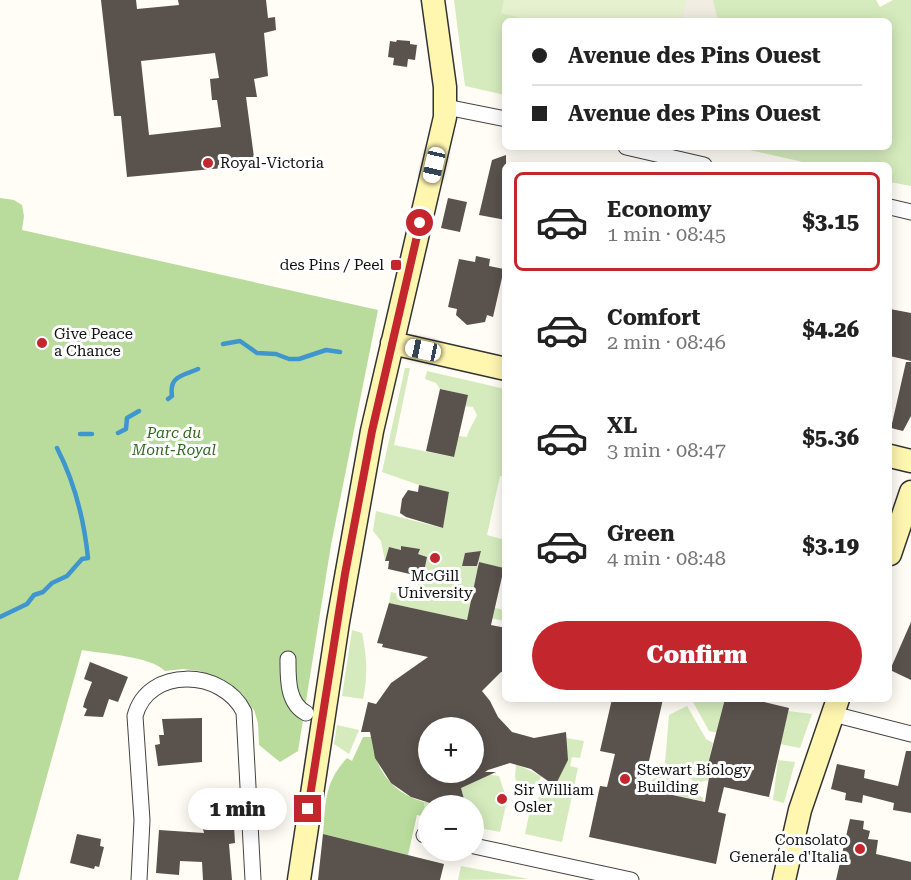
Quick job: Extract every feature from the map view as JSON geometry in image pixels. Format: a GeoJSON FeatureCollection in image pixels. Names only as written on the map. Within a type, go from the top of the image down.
{"type":"FeatureCollection","features":[{"type":"Feature","properties":{"kind":"main road"},"geometry":{"type":"LineString","coordinates":[[299,880],[345,574],[376,410],[446,107],[433,0]]}},
{"type":"Feature","properties":{"kind":"main road"},"geometry":{"type":"LineString","coordinates":[[392,343],[502,368]]}},
{"type":"Feature","properties":{"kind":"main road"},"geometry":{"type":"LineString","coordinates":[[892,456],[911,461]]}},
{"type":"Feature","properties":{"kind":"main road"},"geometry":{"type":"LineString","coordinates":[[892,548],[911,492]]}},
{"type":"Feature","properties":{"kind":"main road"},"geometry":{"type":"LineString","coordinates":[[784,880],[800,810],[836,707]]}},
{"type":"Feature","properties":{"kind":"street"},"geometry":{"type":"LineString","coordinates":[[446,107],[502,118]]}},
{"type":"Feature","properties":{"kind":"street"},"geometry":{"type":"LineString","coordinates":[[639,150],[691,162]]}},
{"type":"Feature","properties":{"kind":"street"},"geometry":{"type":"LineString","coordinates":[[892,207],[911,212]]}},
{"type":"Feature","properties":{"kind":"street"},"geometry":{"type":"LineString","coordinates":[[288,659],[292,697],[298,707],[306,713]]}},
{"type":"Feature","properties":{"kind":"street"},"geometry":{"type":"LineString","coordinates":[[139,880],[142,820],[135,716],[142,701],[156,687],[176,680],[192,679],[218,687],[237,701],[244,712],[253,880]]}},
{"type":"Feature","properties":{"kind":"street"},"geometry":{"type":"LineString","coordinates":[[836,707],[911,734]]}},
{"type":"Feature","properties":{"kind":"street"},"geometry":{"type":"LineString","coordinates":[[484,848],[631,880]]}},
{"type":"Feature","properties":{"kind":"green space"},"geometry":{"type":"Polygon","coordinates":[[[454,0],[876,0],[880,7],[893,0],[911,0],[911,186],[892,182],[892,162],[803,162],[749,150],[892,150],[892,18],[502,18],[502,94],[465,86],[454,0]]]}},
{"type":"Feature","properties":{"kind":"green space"},"geometry":{"type":"Polygon","coordinates":[[[504,0],[686,0],[682,18],[520,18],[501,13],[504,0]]]}},
{"type":"Feature","properties":{"kind":"green space","name":"Parc du Mont-Royal"},"geometry":{"type":"Polygon","coordinates":[[[0,198],[14,200],[22,205],[24,216],[22,230],[378,310],[331,545],[298,751],[280,762],[259,745],[258,723],[254,710],[228,684],[200,671],[183,669],[165,671],[138,659],[82,650],[18,880],[0,880],[0,198]]]}},
{"type":"Feature","properties":{"kind":"green space"},"geometry":{"type":"Polygon","coordinates":[[[405,368],[410,368],[394,445],[453,457],[458,436],[467,437],[476,418],[473,407],[465,406],[468,395],[440,389],[436,383],[425,379],[427,371],[502,388],[502,476],[500,476],[487,535],[502,539],[502,568],[478,562],[481,552],[465,553],[462,566],[478,566],[495,608],[502,609],[502,620],[470,614],[467,620],[389,603],[391,592],[415,597],[427,557],[418,554],[419,549],[402,546],[401,550],[389,547],[385,561],[381,541],[373,531],[376,511],[442,528],[449,493],[382,472],[405,368]]]}},
{"type":"Feature","properties":{"kind":"green space"},"geometry":{"type":"Polygon","coordinates":[[[352,630],[362,633],[364,642],[366,675],[363,699],[342,696],[352,630]]]}},
{"type":"Feature","properties":{"kind":"green space"},"geometry":{"type":"Polygon","coordinates":[[[693,702],[724,702],[718,733],[709,731],[693,702]]]}},
{"type":"Feature","properties":{"kind":"green space"},"geometry":{"type":"Polygon","coordinates":[[[687,706],[706,739],[713,743],[708,763],[711,765],[708,780],[697,783],[665,763],[669,715],[687,706]]]}},
{"type":"Feature","properties":{"kind":"green space"},"geometry":{"type":"Polygon","coordinates":[[[788,711],[812,714],[800,748],[780,744],[788,711]]]}},
{"type":"Feature","properties":{"kind":"green space"},"geometry":{"type":"Polygon","coordinates":[[[337,725],[359,730],[349,754],[334,744],[337,725]]]}},
{"type":"Feature","properties":{"kind":"green space"},"geometry":{"type":"Polygon","coordinates":[[[363,737],[371,737],[376,760],[381,770],[394,786],[418,800],[418,815],[408,855],[323,834],[330,785],[339,767],[347,758],[352,761],[363,737]]]}},
{"type":"Feature","properties":{"kind":"green space"},"geometry":{"type":"Polygon","coordinates":[[[566,738],[584,741],[580,758],[572,757],[570,766],[578,768],[562,842],[525,834],[531,805],[560,770],[566,738]]]}},
{"type":"Feature","properties":{"kind":"green space"},"geometry":{"type":"Polygon","coordinates":[[[778,760],[795,762],[784,803],[773,800],[778,760]]]}},
{"type":"Feature","properties":{"kind":"green space"},"geometry":{"type":"Polygon","coordinates":[[[516,764],[541,776],[538,784],[527,789],[519,786],[515,778],[516,764]]]}},
{"type":"Feature","properties":{"kind":"green space"},"geometry":{"type":"Polygon","coordinates":[[[484,774],[499,776],[507,800],[500,832],[484,829],[484,795],[463,795],[461,788],[469,783],[484,783],[484,774]]]}},
{"type":"Feature","properties":{"kind":"green space"},"geometry":{"type":"Polygon","coordinates":[[[658,776],[677,779],[703,798],[703,801],[640,788],[658,776]]]}},
{"type":"Feature","properties":{"kind":"green space"},"geometry":{"type":"Polygon","coordinates":[[[461,866],[529,879],[458,880],[461,866]]]}},
{"type":"Feature","properties":{"kind":"shaded area"},"geometry":{"type":"Polygon","coordinates":[[[686,0],[713,0],[717,18],[682,18],[686,0]]]}},
{"type":"Feature","properties":{"kind":"building"},"geometry":{"type":"Polygon","coordinates":[[[101,0],[136,0],[137,9],[179,5],[178,0],[266,0],[268,18],[275,17],[276,30],[264,33],[268,76],[254,79],[257,97],[246,97],[255,165],[127,177],[121,116],[114,116],[101,0]],[[215,53],[141,61],[149,135],[221,127],[217,100],[212,100],[210,79],[219,78],[215,53]]]}},
{"type":"Feature","properties":{"kind":"building"},"geometry":{"type":"Polygon","coordinates":[[[397,40],[410,41],[410,44],[417,45],[415,60],[408,59],[407,67],[393,65],[394,58],[388,57],[390,41],[396,42],[397,40]]]}},
{"type":"Feature","properties":{"kind":"building"},"geometry":{"type":"Polygon","coordinates":[[[506,155],[506,162],[502,162],[502,219],[479,215],[492,160],[506,155]]]}},
{"type":"Feature","properties":{"kind":"building"},"geometry":{"type":"Polygon","coordinates":[[[448,198],[467,202],[460,232],[441,228],[448,198]]]}},
{"type":"Feature","properties":{"kind":"building"},"geometry":{"type":"Polygon","coordinates":[[[476,256],[490,259],[489,266],[502,269],[502,278],[493,317],[487,315],[485,322],[467,325],[456,315],[457,309],[448,307],[459,259],[475,262],[476,256]]]}},
{"type":"Feature","properties":{"kind":"building"},"geometry":{"type":"Polygon","coordinates":[[[892,309],[911,313],[911,361],[892,356],[892,309]]]}},
{"type":"Feature","properties":{"kind":"building"},"geometry":{"type":"Polygon","coordinates":[[[906,362],[911,362],[911,416],[903,431],[892,428],[906,362]]]}},
{"type":"Feature","properties":{"kind":"building"},"geometry":{"type":"Polygon","coordinates":[[[440,389],[468,395],[454,457],[426,451],[440,389]]]}},
{"type":"Feature","properties":{"kind":"building"},"geometry":{"type":"Polygon","coordinates":[[[419,485],[449,492],[443,528],[406,517],[400,513],[402,499],[408,490],[418,492],[419,485]]]}},
{"type":"Feature","properties":{"kind":"building"},"geometry":{"type":"Polygon","coordinates":[[[401,546],[420,549],[418,554],[427,557],[423,577],[388,569],[389,561],[385,561],[389,547],[401,550],[401,546]]]}},
{"type":"Feature","properties":{"kind":"building"},"geometry":{"type":"Polygon","coordinates":[[[481,551],[477,566],[462,566],[465,553],[481,551]]]}},
{"type":"Feature","properties":{"kind":"building"},"geometry":{"type":"Polygon","coordinates":[[[479,562],[502,568],[491,625],[502,627],[502,672],[482,691],[498,717],[512,732],[534,738],[566,732],[568,760],[555,786],[531,769],[510,763],[488,770],[485,772],[496,772],[484,777],[484,717],[418,717],[418,783],[472,783],[461,788],[463,795],[418,795],[418,799],[391,783],[375,758],[370,732],[361,732],[368,702],[376,704],[391,683],[428,657],[382,647],[383,644],[377,643],[389,603],[467,620],[479,562]]]}},
{"type":"Feature","properties":{"kind":"building"},"geometry":{"type":"Polygon","coordinates":[[[911,622],[911,680],[892,671],[892,665],[911,622]]]}},
{"type":"Feature","properties":{"kind":"building"},"geometry":{"type":"Polygon","coordinates":[[[90,662],[128,677],[118,702],[109,699],[103,717],[84,716],[87,709],[83,707],[92,682],[84,679],[90,662]]]}},
{"type":"Feature","properties":{"kind":"building","name":"Stewart Biology Building"},"geometry":{"type":"Polygon","coordinates":[[[611,702],[662,702],[649,761],[644,761],[640,788],[705,802],[711,765],[708,764],[724,702],[764,702],[789,708],[769,797],[724,787],[718,812],[726,814],[716,864],[589,837],[600,786],[607,787],[615,754],[600,751],[611,702]]]}},
{"type":"Feature","properties":{"kind":"building"},"geometry":{"type":"Polygon","coordinates":[[[202,718],[202,762],[158,766],[155,745],[160,744],[159,735],[164,735],[162,719],[202,718]]]}},
{"type":"Feature","properties":{"kind":"building"},"geometry":{"type":"Polygon","coordinates":[[[906,751],[911,751],[911,813],[893,810],[894,803],[863,795],[862,803],[845,800],[846,793],[831,789],[837,764],[865,770],[864,778],[898,786],[906,751]]]}},
{"type":"Feature","properties":{"kind":"building","name":"Consolato Generale d'Italia"},"geometry":{"type":"Polygon","coordinates":[[[850,819],[864,821],[863,829],[870,831],[868,839],[878,840],[876,854],[911,862],[911,880],[836,880],[850,819]]]}},
{"type":"Feature","properties":{"kind":"building"},"geometry":{"type":"Polygon","coordinates":[[[234,826],[235,843],[229,844],[232,880],[203,880],[202,862],[180,861],[179,875],[156,873],[159,830],[204,833],[203,829],[234,826]]]}},
{"type":"Feature","properties":{"kind":"building"},"geometry":{"type":"Polygon","coordinates":[[[77,834],[101,839],[100,846],[104,847],[99,867],[95,866],[94,869],[70,863],[77,834]]]}},
{"type":"Feature","properties":{"kind":"building"},"geometry":{"type":"Polygon","coordinates":[[[323,834],[418,858],[418,861],[444,864],[440,880],[318,880],[323,834]]]}},
{"type":"Feature","properties":{"kind":"waterway"},"geometry":{"type":"LineString","coordinates":[[223,344],[240,341],[257,353],[276,354],[289,359],[299,359],[326,350],[340,352]]}},
{"type":"Feature","properties":{"kind":"waterway"},"geometry":{"type":"LineString","coordinates":[[168,399],[172,396],[175,381],[182,375],[198,369]]}},
{"type":"Feature","properties":{"kind":"waterway"},"geometry":{"type":"LineString","coordinates":[[118,433],[126,429],[127,418],[139,411]]}},
{"type":"Feature","properties":{"kind":"waterway"},"geometry":{"type":"LineString","coordinates":[[80,434],[92,434]]}},
{"type":"Feature","properties":{"kind":"waterway"},"geometry":{"type":"LineString","coordinates":[[0,617],[27,604],[34,595],[43,592],[52,583],[67,576],[82,559],[88,558],[78,502],[57,448]]}},
{"type":"Feature","properties":{"kind":"place","name":"Royal-Victoria"},"geometry":{"type":"Point","coordinates":[208,163]}},
{"type":"Feature","properties":{"kind":"place","name":"des Pins / Peel"},"geometry":{"type":"Point","coordinates":[396,265]}},
{"type":"Feature","properties":{"kind":"place","name":"Give Peace a Chance"},"geometry":{"type":"Point","coordinates":[42,343]}},
{"type":"Feature","properties":{"kind":"place","name":"McGill University"},"geometry":{"type":"Point","coordinates":[435,558]}},
{"type":"Feature","properties":{"kind":"place","name":"Stewart Biology Building"},"geometry":{"type":"Point","coordinates":[625,779]}},
{"type":"Feature","properties":{"kind":"place","name":"Sir William Osler"},"geometry":{"type":"Point","coordinates":[502,799]}},
{"type":"Feature","properties":{"kind":"place","name":"Consolato Generale d'Italia"},"geometry":{"type":"Point","coordinates":[860,849]}},
{"type":"Feature","properties":{"kind":"route"},"geometry":{"type":"LineString","coordinates":[[308,809],[345,574],[372,431],[420,223]]}}]}
